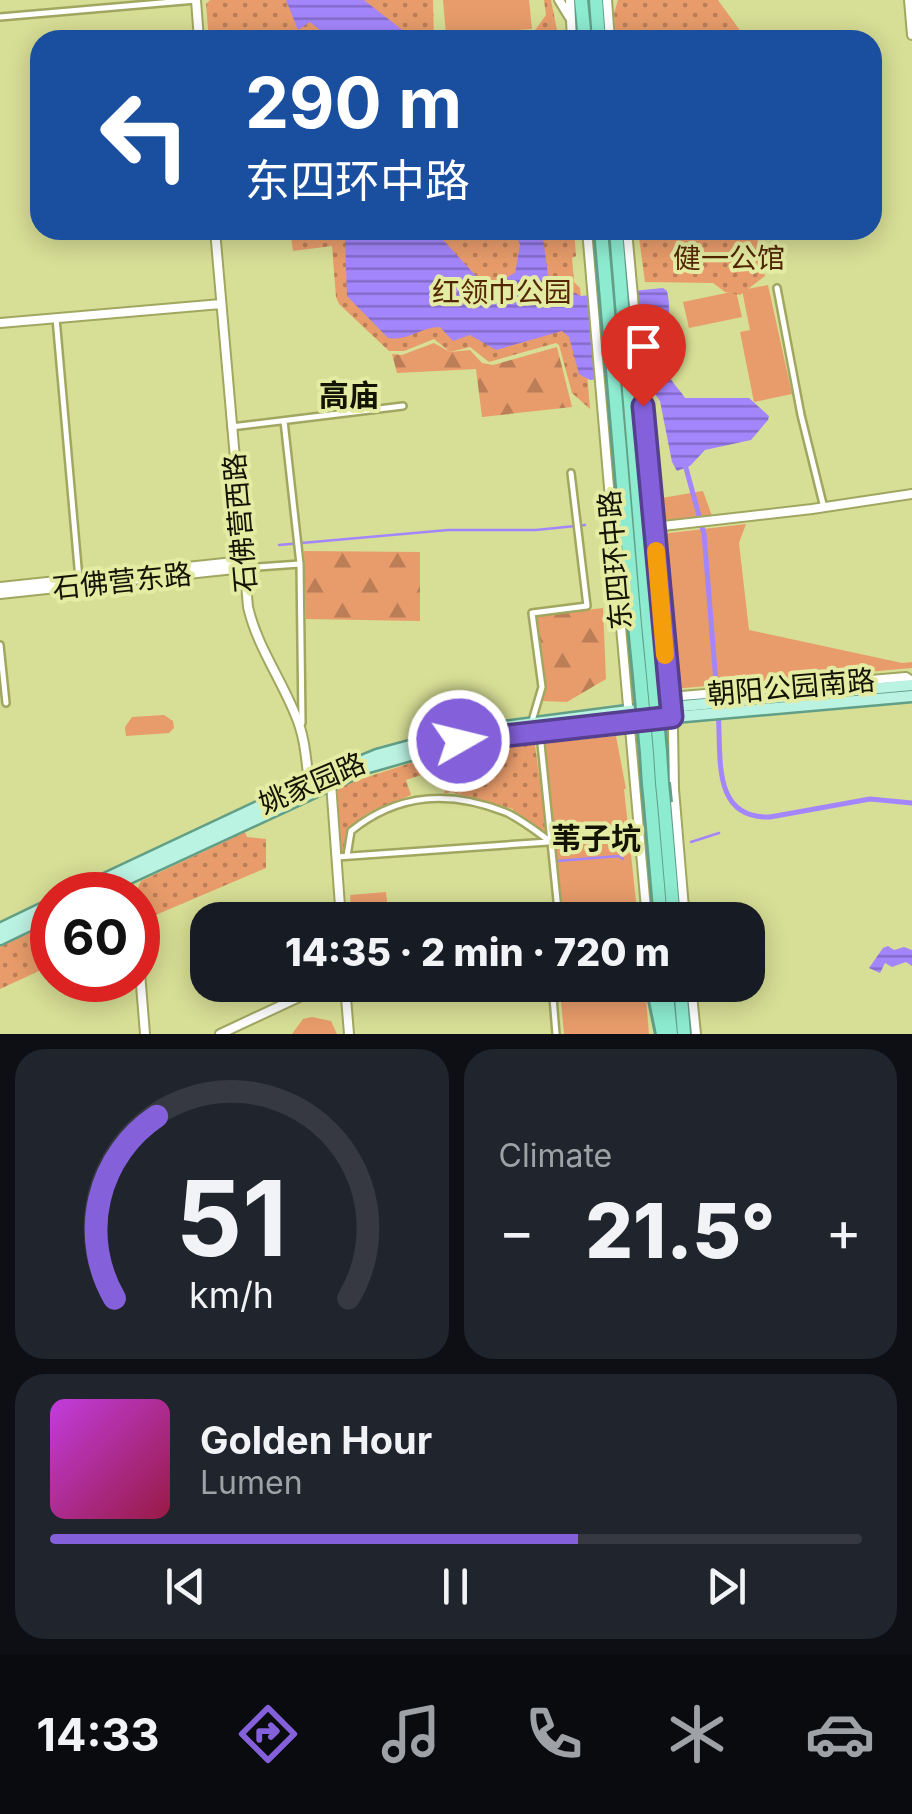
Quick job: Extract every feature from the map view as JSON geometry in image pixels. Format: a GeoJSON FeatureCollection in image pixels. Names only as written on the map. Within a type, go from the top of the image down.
{"type":"FeatureCollection","features":[{"type":"Feature","properties":{"kind":"highway"},"geometry":{"type":"LineString","coordinates":[[582,0],[584,30]]}},
{"type":"Feature","properties":{"kind":"highway"},"geometry":{"type":"LineString","coordinates":[[596,0],[599,30]]}},
{"type":"Feature","properties":{"kind":"highway","name":"东四环中路"},"geometry":{"type":"LineString","coordinates":[[603,240],[612,280],[623,408],[623,490],[642,624]]}},
{"type":"Feature","properties":{"kind":"highway","name":"东四环中路"},"geometry":{"type":"LineString","coordinates":[[612,280],[615,240]]}},
{"type":"Feature","properties":{"kind":"highway","name":"东四环中路"},"geometry":{"type":"LineString","coordinates":[[623,408],[638,489],[643,645],[653,752],[662,786],[658,803]]}},
{"type":"Feature","properties":{"kind":"highway"},"geometry":{"type":"LineString","coordinates":[[638,489],[656,546]]}},
{"type":"Feature","properties":{"kind":"highway"},"geometry":{"type":"LineString","coordinates":[[615,551],[623,490]]}},
{"type":"Feature","properties":{"kind":"highway"},"geometry":{"type":"LineString","coordinates":[[658,803],[661,902]]}},
{"type":"Feature","properties":{"kind":"highway"},"geometry":{"type":"LineString","coordinates":[[658,803],[672,902]]}},
{"type":"Feature","properties":{"kind":"highway"},"geometry":{"type":"LineString","coordinates":[[656,1002],[661,1034]]}},
{"type":"Feature","properties":{"kind":"highway"},"geometry":{"type":"LineString","coordinates":[[667,1002],[670,1034]]}},
{"type":"Feature","properties":{"kind":"highway"},"geometry":{"type":"LineString","coordinates":[[681,1002],[684,1034]]}},
{"type":"Feature","properties":{"kind":"main road","name":"朝阳公园南路"},"geometry":{"type":"LineString","coordinates":[[731,702],[912,683]]}},
{"type":"Feature","properties":{"kind":"main road","name":"朝阳公园南路"},"geometry":{"type":"LineString","coordinates":[[671,707],[912,696]]}},
{"type":"Feature","properties":{"kind":"main road","name":"姚家园路"},"geometry":{"type":"LineString","coordinates":[[120,872],[306,784],[377,755],[440,737],[628,716],[671,707]]}},
{"type":"Feature","properties":{"kind":"main road","name":"姚家园路"},"geometry":{"type":"LineString","coordinates":[[141,872],[368,767],[459,741],[536,726]]}},
{"type":"Feature","properties":{"kind":"main road"},"geometry":{"type":"LineString","coordinates":[[0,929],[30,915]]}},
{"type":"Feature","properties":{"kind":"main road"},"geometry":{"type":"LineString","coordinates":[[0,939],[30,925]]}},
{"type":"Feature","properties":{"kind":"street"},"geometry":{"type":"LineString","coordinates":[[0,17],[196,0],[199,30]]}},
{"type":"Feature","properties":{"kind":"street"},"geometry":{"type":"LineString","coordinates":[[560,0],[572,22]]}},
{"type":"Feature","properties":{"kind":"street"},"geometry":{"type":"LineString","coordinates":[[570,0],[572,30]]}},
{"type":"Feature","properties":{"kind":"street"},"geometry":{"type":"LineString","coordinates":[[610,0],[610,30]]}},
{"type":"Feature","properties":{"kind":"street"},"geometry":{"type":"LineString","coordinates":[[909,0],[912,35]]}},
{"type":"Feature","properties":{"kind":"street","name":"石佛营西路"},"geometry":{"type":"LineString","coordinates":[[216,240],[248,606],[257,639],[301,731],[306,784]]}},
{"type":"Feature","properties":{"kind":"street","name":"东四环中路"},"geometry":{"type":"LineString","coordinates":[[592,240],[612,280]]}},
{"type":"Feature","properties":{"kind":"street","name":"东四环中路"},"geometry":{"type":"LineString","coordinates":[[612,280],[624,240]]}},
{"type":"Feature","properties":{"kind":"street"},"geometry":{"type":"LineString","coordinates":[[612,280],[623,408]]}},
{"type":"Feature","properties":{"kind":"street"},"geometry":{"type":"LineString","coordinates":[[777,288],[801,415],[824,508]]}},
{"type":"Feature","properties":{"kind":"street"},"geometry":{"type":"LineString","coordinates":[[0,313],[0,323],[221,304]]}},
{"type":"Feature","properties":{"kind":"street"},"geometry":{"type":"LineString","coordinates":[[56,318],[79,578]]}},
{"type":"Feature","properties":{"kind":"street"},"geometry":{"type":"LineString","coordinates":[[232,426],[403,406]]}},
{"type":"Feature","properties":{"kind":"street","name":"东四环中路"},"geometry":{"type":"LineString","coordinates":[[623,408],[654,527],[674,738],[662,786],[682,902]]}},
{"type":"Feature","properties":{"kind":"street","name":"东四环中路"},"geometry":{"type":"LineString","coordinates":[[623,408],[615,551],[645,902]]}},
{"type":"Feature","properties":{"kind":"street"},"geometry":{"type":"LineString","coordinates":[[284,421],[300,564],[301,731]]}},
{"type":"Feature","properties":{"kind":"street"},"geometry":{"type":"LineString","coordinates":[[557,902],[536,726],[542,687],[532,613],[587,606],[571,473]]}},
{"type":"Feature","properties":{"kind":"street"},"geometry":{"type":"LineString","coordinates":[[654,527],[912,494]]}},
{"type":"Feature","properties":{"kind":"street"},"geometry":{"type":"LineString","coordinates":[[244,564],[300,564]]}},
{"type":"Feature","properties":{"kind":"street","name":"石佛营东路"},"geometry":{"type":"LineString","coordinates":[[0,591],[79,578],[244,564]]}},
{"type":"Feature","properties":{"kind":"street","name":"石佛营东路"},"geometry":{"type":"LineString","coordinates":[[0,591],[244,564]]}},
{"type":"Feature","properties":{"kind":"street"},"geometry":{"type":"LineString","coordinates":[[621,640],[663,636]]}},
{"type":"Feature","properties":{"kind":"street"},"geometry":{"type":"LineString","coordinates":[[0,645],[6,703]]}},
{"type":"Feature","properties":{"kind":"street"},"geometry":{"type":"LineString","coordinates":[[625,690],[668,686]]}},
{"type":"Feature","properties":{"kind":"street","name":"朝阳公园南路"},"geometry":{"type":"LineString","coordinates":[[671,707],[731,702]]}},
{"type":"Feature","properties":{"kind":"street"},"geometry":{"type":"LineString","coordinates":[[630,742],[674,738]]}},
{"type":"Feature","properties":{"kind":"street"},"geometry":{"type":"LineString","coordinates":[[332,783],[340,902]]}},
{"type":"Feature","properties":{"kind":"street"},"geometry":{"type":"LineString","coordinates":[[635,793],[662,786]]}},
{"type":"Feature","properties":{"kind":"street"},"geometry":{"type":"LineString","coordinates":[[348,856],[351,831],[371,815],[412,799],[460,798],[508,813],[551,842]]}},
{"type":"Feature","properties":{"kind":"street"},"geometry":{"type":"LineString","coordinates":[[337,857],[551,842]]}},
{"type":"Feature","properties":{"kind":"street"},"geometry":{"type":"LineString","coordinates":[[142,1002],[145,1034]]}},
{"type":"Feature","properties":{"kind":"street"},"geometry":{"type":"LineString","coordinates":[[220,1034],[289,1002]]}},
{"type":"Feature","properties":{"kind":"street"},"geometry":{"type":"LineString","coordinates":[[347,1002],[350,1034]]}},
{"type":"Feature","properties":{"kind":"street"},"geometry":{"type":"LineString","coordinates":[[553,1002],[556,1034]]}},
{"type":"Feature","properties":{"kind":"street"},"geometry":{"type":"LineString","coordinates":[[693,1002],[696,1034]]}},
{"type":"Feature","properties":{"kind":"green space"},"geometry":{"type":"Polygon","coordinates":[[[210,0],[433,0],[434,30],[208,30],[206,4],[210,0]]]}},
{"type":"Feature","properties":{"kind":"green space"},"geometry":{"type":"Polygon","coordinates":[[[443,0],[529,0],[532,29],[446,30],[443,0]]]}},
{"type":"Feature","properties":{"kind":"green space"},"geometry":{"type":"Polygon","coordinates":[[[544,0],[551,0],[557,30],[535,30],[546,15],[544,0]]]}},
{"type":"Feature","properties":{"kind":"green space"},"geometry":{"type":"Polygon","coordinates":[[[618,0],[718,0],[740,30],[615,30],[618,0]]]}},
{"type":"Feature","properties":{"kind":"green space","name":"红领巾公园"},"geometry":{"type":"Polygon","coordinates":[[[291,240],[575,240],[574,282],[580,288],[590,409],[572,393],[556,343],[489,362],[470,347],[450,352],[434,339],[404,351],[389,351],[339,304],[332,246],[293,251],[291,240]]]}},
{"type":"Feature","properties":{"kind":"green space","name":"健一公馆"},"geometry":{"type":"Polygon","coordinates":[[[639,240],[758,240],[765,276],[740,295],[725,292],[713,283],[645,282],[639,240]]]}},
{"type":"Feature","properties":{"kind":"green space"},"geometry":{"type":"Polygon","coordinates":[[[768,285],[792,394],[754,402],[740,332],[750,330],[742,290],[768,285]]]}},
{"type":"Feature","properties":{"kind":"green space"},"geometry":{"type":"Polygon","coordinates":[[[736,291],[742,317],[689,328],[683,302],[736,291]]]}},
{"type":"Feature","properties":{"kind":"green space"},"geometry":{"type":"Polygon","coordinates":[[[434,343],[450,352],[470,350],[482,363],[493,365],[557,347],[572,407],[482,417],[476,369],[397,373],[392,354],[402,355],[434,343]]]}},
{"type":"Feature","properties":{"kind":"green space"},"geometry":{"type":"Polygon","coordinates":[[[703,491],[712,516],[666,520],[657,515],[656,499],[703,491]]]}},
{"type":"Feature","properties":{"kind":"green space"},"geometry":{"type":"Polygon","coordinates":[[[746,524],[739,543],[749,630],[912,662],[912,668],[673,689],[661,534],[746,524]]]}},
{"type":"Feature","properties":{"kind":"green space"},"geometry":{"type":"Polygon","coordinates":[[[304,551],[420,552],[420,621],[306,619],[304,551]]]}},
{"type":"Feature","properties":{"kind":"green space"},"geometry":{"type":"Polygon","coordinates":[[[603,608],[606,679],[567,702],[542,701],[546,690],[537,616],[603,608]]]}},
{"type":"Feature","properties":{"kind":"green space"},"geometry":{"type":"Polygon","coordinates":[[[164,715],[173,721],[174,728],[169,733],[126,736],[125,727],[132,717],[164,715]]]}},
{"type":"Feature","properties":{"kind":"green space"},"geometry":{"type":"Polygon","coordinates":[[[616,736],[626,789],[636,902],[562,902],[543,746],[616,736]]]}},
{"type":"Feature","properties":{"kind":"green space"},"geometry":{"type":"Polygon","coordinates":[[[534,737],[547,835],[513,809],[451,792],[444,794],[450,772],[430,772],[406,780],[411,795],[368,813],[346,831],[341,854],[337,787],[438,754],[534,737]]]}},
{"type":"Feature","properties":{"kind":"green space"},"geometry":{"type":"Polygon","coordinates":[[[245,832],[247,837],[266,839],[266,868],[160,913],[160,872],[245,832]]]}},
{"type":"Feature","properties":{"kind":"green space"},"geometry":{"type":"Polygon","coordinates":[[[386,892],[387,902],[351,902],[350,895],[386,892]]]}},
{"type":"Feature","properties":{"kind":"green space"},"geometry":{"type":"Polygon","coordinates":[[[30,933],[30,975],[0,989],[0,947],[30,933]]]}},
{"type":"Feature","properties":{"kind":"green space"},"geometry":{"type":"Polygon","coordinates":[[[561,1002],[646,1002],[649,1034],[564,1034],[561,1002]]]}},
{"type":"Feature","properties":{"kind":"green space"},"geometry":{"type":"Polygon","coordinates":[[[303,1019],[331,1021],[337,1034],[292,1034],[303,1019]]]}},
{"type":"Feature","properties":{"kind":"shaded area"},"geometry":{"type":"Polygon","coordinates":[[[286,0],[364,0],[402,30],[320,30],[310,22],[298,30],[286,0]]]}},
{"type":"Feature","properties":{"kind":"shaded area"},"geometry":{"type":"Polygon","coordinates":[[[345,240],[443,240],[477,277],[497,282],[515,273],[518,240],[543,240],[548,275],[559,286],[581,296],[663,288],[667,291],[668,368],[671,380],[685,398],[749,398],[769,416],[768,420],[751,440],[705,450],[690,466],[677,471],[660,401],[641,374],[590,380],[579,374],[569,337],[562,331],[496,350],[470,335],[453,341],[440,327],[388,338],[347,296],[345,240]]]}},
{"type":"Feature","properties":{"kind":"shaded area"},"geometry":{"type":"Polygon","coordinates":[[[888,946],[912,950],[912,966],[906,962],[892,967],[885,963],[880,973],[869,968],[888,946]]]}},
{"type":"Feature","properties":{"kind":"waterway"},"geometry":{"type":"LineString","coordinates":[[686,468],[704,534],[717,695]]}},
{"type":"Feature","properties":{"kind":"waterway"},"geometry":{"type":"LineString","coordinates":[[279,545],[448,530],[536,530],[585,525]]}},
{"type":"Feature","properties":{"kind":"waterway"},"geometry":{"type":"LineString","coordinates":[[718,711],[723,781],[737,807],[751,815],[770,817],[870,799],[912,803]]}},
{"type":"Feature","properties":{"kind":"waterway"},"geometry":{"type":"LineString","coordinates":[[691,842],[719,833]]}},
{"type":"Feature","properties":{"kind":"waterway"},"geometry":{"type":"LineString","coordinates":[[557,861],[619,856],[623,859]]}},
{"type":"Feature","properties":{"kind":"slow traffic"},"geometry":{"type":"LineString","coordinates":[[656,551],[665,655]]}},
{"type":"Feature","properties":{"kind":"district","name":"高庙"},"geometry":{"type":"Point","coordinates":[349,396]}},
{"type":"Feature","properties":{"kind":"district","name":"苇子坑"},"geometry":{"type":"Point","coordinates":[596,839]}},
{"type":"Feature","properties":{"kind":"route"},"geometry":{"type":"LineString","coordinates":[[459,741],[672,717],[643,406]]}}]}
